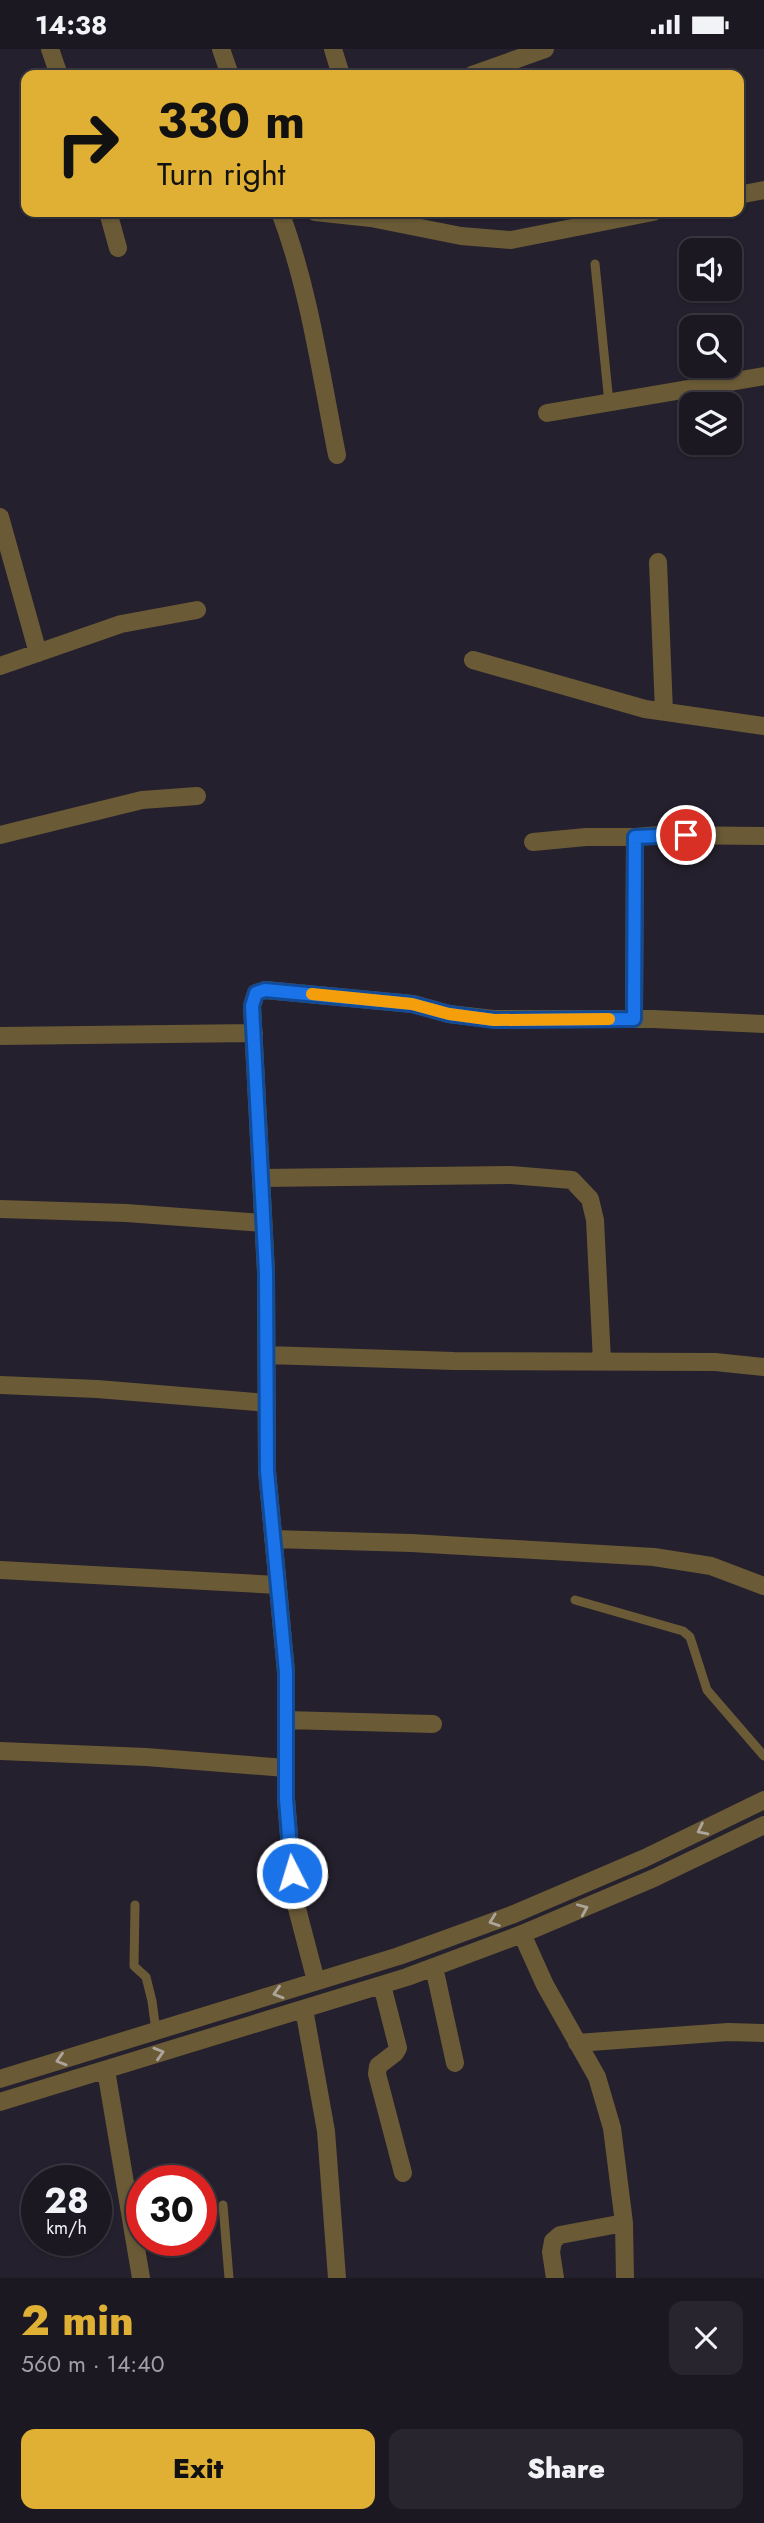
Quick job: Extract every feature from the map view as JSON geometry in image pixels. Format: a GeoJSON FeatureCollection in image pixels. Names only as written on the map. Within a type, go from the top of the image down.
{"type":"FeatureCollection","features":[{"type":"Feature","properties":{"kind":"street"},"geometry":{"type":"LineString","coordinates":[[50,49],[58,70]]}},
{"type":"Feature","properties":{"kind":"street"},"geometry":{"type":"LineString","coordinates":[[221,49],[228,70]]}},
{"type":"Feature","properties":{"kind":"street"},"geometry":{"type":"LineString","coordinates":[[333,49],[339,70]]}},
{"type":"Feature","properties":{"kind":"street"},"geometry":{"type":"LineString","coordinates":[[485,70],[538,50]]}},
{"type":"Feature","properties":{"kind":"street"},"geometry":{"type":"LineString","coordinates":[[744,194],[764,190]]}},
{"type":"Feature","properties":{"kind":"street"},"geometry":{"type":"LineString","coordinates":[[109,217],[118,248]]}},
{"type":"Feature","properties":{"kind":"street"},"geometry":{"type":"LineString","coordinates":[[282,217],[309,315],[337,455]]}},
{"type":"Feature","properties":{"kind":"street"},"geometry":{"type":"LineString","coordinates":[[379,217],[461,236],[511,240],[628,217]]}},
{"type":"Feature","properties":{"kind":"street"},"geometry":{"type":"LineString","coordinates":[[547,413],[764,376]]}},
{"type":"Feature","properties":{"kind":"street"},"geometry":{"type":"LineString","coordinates":[[0,517],[38,653]]}},
{"type":"Feature","properties":{"kind":"street"},"geometry":{"type":"LineString","coordinates":[[658,562],[664,712]]}},
{"type":"Feature","properties":{"kind":"street"},"geometry":{"type":"LineString","coordinates":[[0,666],[121,624],[197,610]]}},
{"type":"Feature","properties":{"kind":"street"},"geometry":{"type":"LineString","coordinates":[[473,660],[645,709],[764,726]]}},
{"type":"Feature","properties":{"kind":"street"},"geometry":{"type":"LineString","coordinates":[[0,835],[142,800],[197,796]]}},
{"type":"Feature","properties":{"kind":"street"},"geometry":{"type":"LineString","coordinates":[[533,842],[660,835],[764,836]]}},
{"type":"Feature","properties":{"kind":"street"},"geometry":{"type":"LineString","coordinates":[[634,1019],[635,837]]}},
{"type":"Feature","properties":{"kind":"street"},"geometry":{"type":"LineString","coordinates":[[317,1981],[294,1897],[286,1799],[286,1672],[267,1471],[264,1223],[252,1006],[256,993],[265,990],[412,1004],[449,1014],[494,1020],[634,1019],[764,1024]]}},
{"type":"Feature","properties":{"kind":"street"},"geometry":{"type":"LineString","coordinates":[[0,1036],[254,1033]]}},
{"type":"Feature","properties":{"kind":"street"},"geometry":{"type":"LineString","coordinates":[[261,1178],[511,1175],[572,1180],[590,1199],[595,1220],[602,1361]]}},
{"type":"Feature","properties":{"kind":"street"},"geometry":{"type":"LineString","coordinates":[[0,1209],[126,1213],[264,1223]]}},
{"type":"Feature","properties":{"kind":"street"},"geometry":{"type":"LineString","coordinates":[[267,1355],[454,1361],[715,1362],[764,1367]]}},
{"type":"Feature","properties":{"kind":"street"},"geometry":{"type":"LineString","coordinates":[[0,1385],[97,1389],[267,1403]]}},
{"type":"Feature","properties":{"kind":"street"},"geometry":{"type":"LineString","coordinates":[[274,1539],[411,1542],[654,1557],[711,1566],[764,1586]]}},
{"type":"Feature","properties":{"kind":"street"},"geometry":{"type":"LineString","coordinates":[[0,1570],[278,1585]]}},
{"type":"Feature","properties":{"kind":"street"},"geometry":{"type":"LineString","coordinates":[[286,1720],[433,1724]]}},
{"type":"Feature","properties":{"kind":"street"},"geometry":{"type":"LineString","coordinates":[[0,1751],[146,1757],[286,1767]]}},
{"type":"Feature","properties":{"kind":"street"},"geometry":{"type":"LineString","coordinates":[[0,2078],[400,1956],[514,1913],[645,1858],[764,1800]]}},
{"type":"Feature","properties":{"kind":"street"},"geometry":{"type":"LineString","coordinates":[[0,2102],[434,1967],[522,1934],[654,1878],[764,1825]]}},
{"type":"Feature","properties":{"kind":"street"},"geometry":{"type":"LineString","coordinates":[[522,1934],[545,1985],[597,2077],[612,2128],[624,2223],[625,2278]]}},
{"type":"Feature","properties":{"kind":"street"},"geometry":{"type":"LineString","coordinates":[[434,1967],[455,2063]]}},
{"type":"Feature","properties":{"kind":"street"},"geometry":{"type":"LineString","coordinates":[[382,1985],[398,2048],[377,2066],[377,2074],[403,2173]]}},
{"type":"Feature","properties":{"kind":"street"},"geometry":{"type":"LineString","coordinates":[[304,2009],[326,2131],[337,2278]]}},
{"type":"Feature","properties":{"kind":"street"},"geometry":{"type":"LineString","coordinates":[[577,2043],[728,2032],[764,2033]]}},
{"type":"Feature","properties":{"kind":"street"},"geometry":{"type":"LineString","coordinates":[[106,2070],[141,2278]]}},
{"type":"Feature","properties":{"kind":"street"},"geometry":{"type":"LineString","coordinates":[[555,2278],[551,2252],[553,2241],[560,2235],[624,2223]]}},
{"type":"Feature","properties":{"kind":"lane"},"geometry":{"type":"LineString","coordinates":[[595,264],[609,403]]}},
{"type":"Feature","properties":{"kind":"lane"},"geometry":{"type":"LineString","coordinates":[[575,1600],[683,1631],[690,1637],[706,1690],[764,1756]]}},
{"type":"Feature","properties":{"kind":"lane"},"geometry":{"type":"LineString","coordinates":[[135,1905],[134,1966],[146,1977],[156,2031]]}},
{"type":"Feature","properties":{"kind":"lane"},"geometry":{"type":"LineString","coordinates":[[223,2205],[229,2278]]}},
{"type":"Feature","properties":{"kind":"slow traffic"},"geometry":{"type":"LineString","coordinates":[[312,994],[412,1004],[449,1014],[494,1020],[609,1019]]}},
{"type":"Feature","properties":{"kind":"route"},"geometry":{"type":"LineString","coordinates":[[292,1873],[286,1799],[286,1672],[267,1471],[266,1272],[252,1006],[256,993],[265,990],[412,1004],[449,1014],[494,1020],[634,1019],[635,837],[686,835]]}}]}
